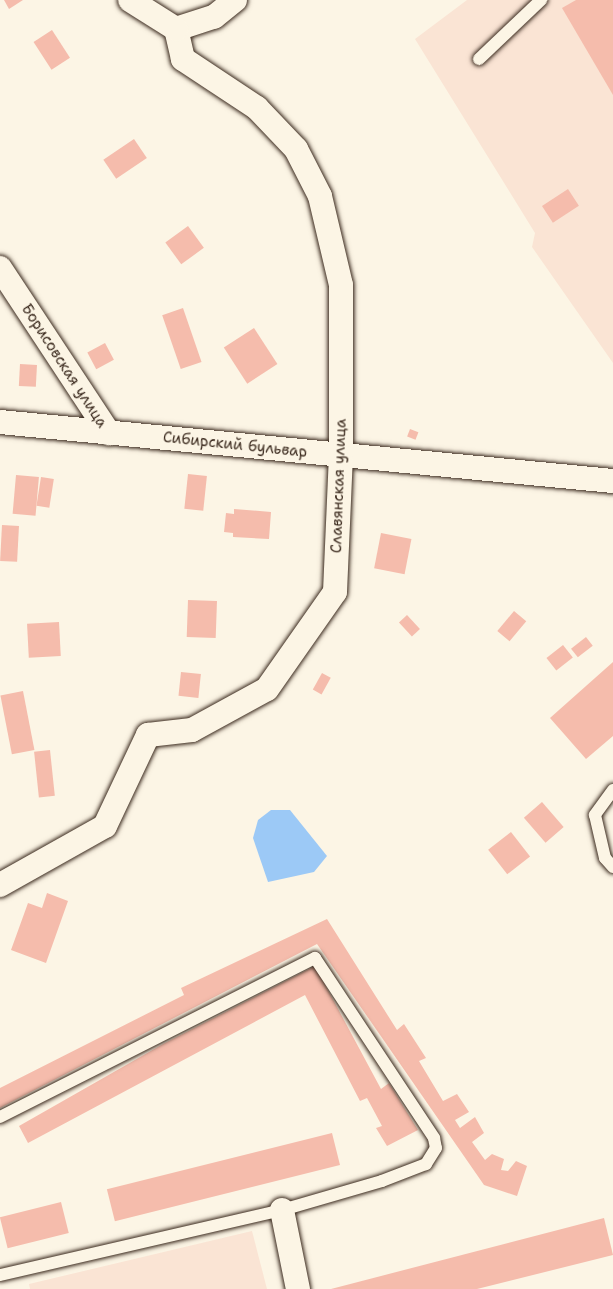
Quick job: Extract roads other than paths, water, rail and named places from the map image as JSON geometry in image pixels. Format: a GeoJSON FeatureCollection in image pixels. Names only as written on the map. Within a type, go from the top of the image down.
{"type":"FeatureCollection","features":[{"type":"Feature","properties":{"kind":"street"},"geometry":{"type":"LineString","coordinates":[[130,0],[176,29],[214,17],[235,0]]}},
{"type":"Feature","properties":{"kind":"street","name":"Славянская улица"},"geometry":{"type":"LineString","coordinates":[[0,885],[105,826],[148,735],[192,730],[267,690],[335,592],[341,455],[341,285],[320,196],[296,148],[257,108],[183,59],[176,29]]}},
{"type":"Feature","properties":{"kind":"street","name":"Борисовская улица"},"geometry":{"type":"LineString","coordinates":[[0,268],[109,433]]}},
{"type":"Feature","properties":{"kind":"street","name":"Сибирский бульвар"},"geometry":{"type":"LineString","coordinates":[[0,422],[613,481]]}},
{"type":"Feature","properties":{"kind":"street"},"geometry":{"type":"LineString","coordinates":[[282,1210],[298,1289]]}},
{"type":"Feature","properties":{"kind":"lane"},"geometry":{"type":"LineString","coordinates":[[479,59],[541,0]]}},
{"type":"Feature","properties":{"kind":"lane"},"geometry":{"type":"LineString","coordinates":[[613,790],[596,815],[605,858],[613,867]]}},
{"type":"Feature","properties":{"kind":"lane"},"geometry":{"type":"LineString","coordinates":[[0,1117],[315,958],[434,1138],[436,1148],[426,1164],[403,1175],[282,1210],[0,1275]]}},
{"type":"Feature","properties":{"kind":"water"},"geometry":{"type":"Polygon","coordinates":[[[271,810],[290,810],[327,856],[314,872],[268,882],[253,838],[258,820],[271,810]]]}}]}
